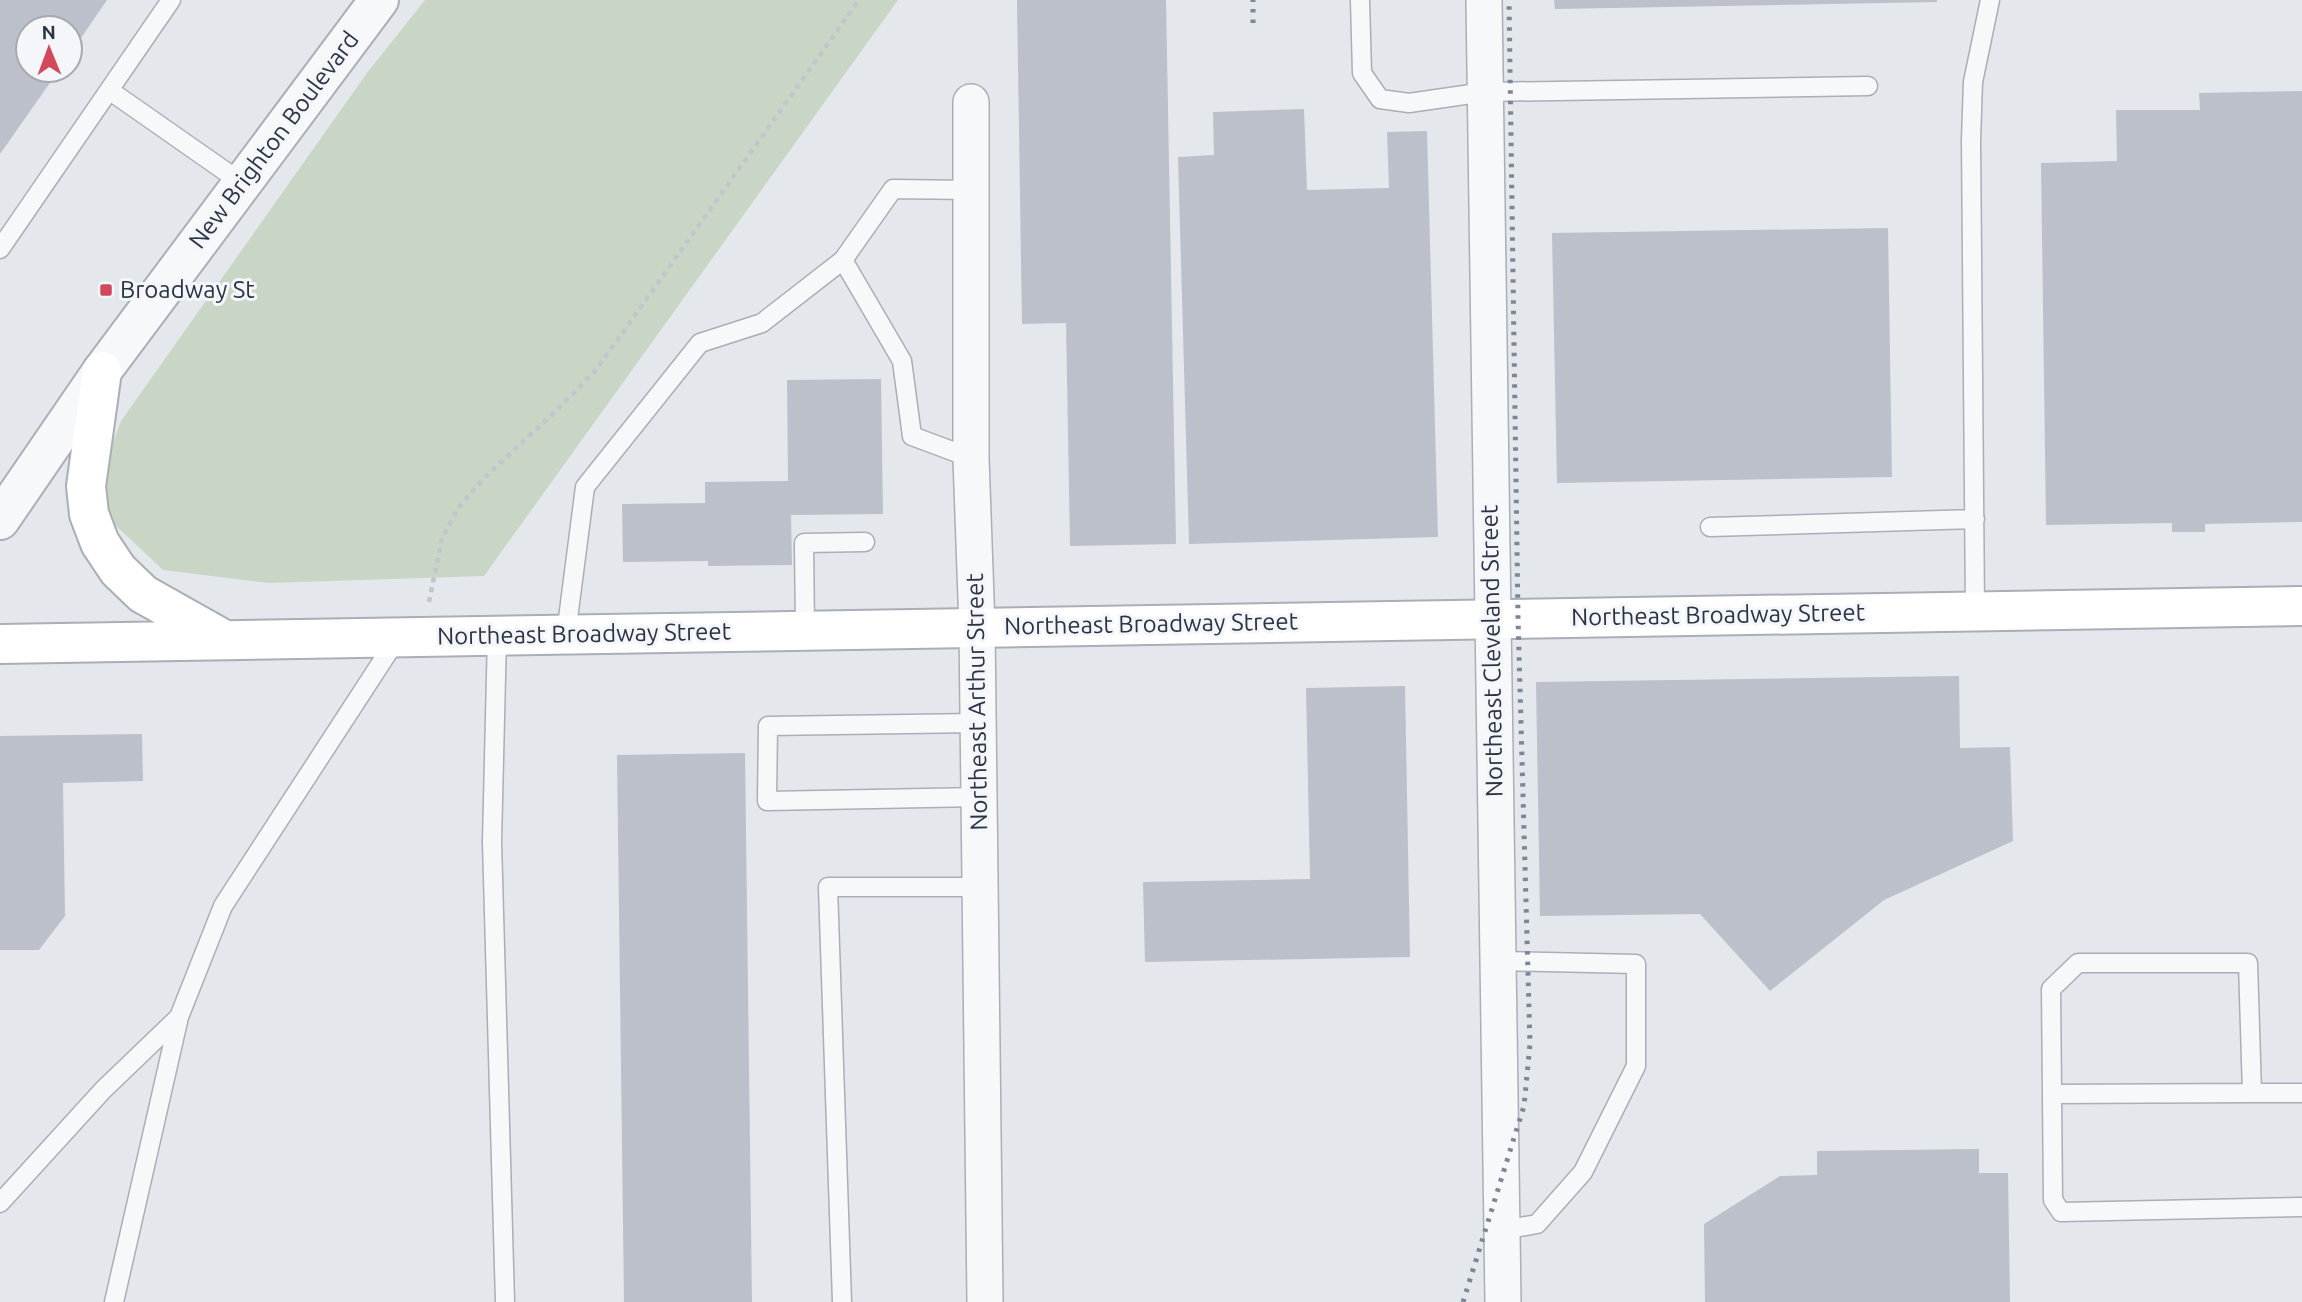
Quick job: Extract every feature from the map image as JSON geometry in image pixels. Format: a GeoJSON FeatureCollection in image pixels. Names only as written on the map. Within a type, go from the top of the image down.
{"type":"FeatureCollection","features":[{"type":"Feature","properties":{"kind":"main road"},"geometry":{"type":"LineString","coordinates":[[102,371],[86,486],[89,514],[100,543],[118,570],[143,594],[225,640]]}},
{"type":"Feature","properties":{"kind":"main road","name":"Northeast Broadway Street"},"geometry":{"type":"LineString","coordinates":[[0,644],[2302,606]]}},
{"type":"Feature","properties":{"kind":"street","name":"New Brighton Boulevard"},"geometry":{"type":"LineString","coordinates":[[0,520],[102,371],[379,0]]}},
{"type":"Feature","properties":{"kind":"street","name":"Northeast Cleveland Street"},"geometry":{"type":"LineString","coordinates":[[1484,0],[1503,1302]]}},
{"type":"Feature","properties":{"kind":"street","name":"Northeast Arthur Street"},"geometry":{"type":"LineString","coordinates":[[971,102],[971,458],[978,627],[985,1302]]}},
{"type":"Feature","properties":{"kind":"lane"},"geometry":{"type":"LineString","coordinates":[[0,249],[171,0]]}},
{"type":"Feature","properties":{"kind":"lane"},"geometry":{"type":"LineString","coordinates":[[1360,0],[1362,74],[1380,99],[1409,103],[1485,92],[1868,86]]}},
{"type":"Feature","properties":{"kind":"lane"},"geometry":{"type":"LineString","coordinates":[[1975,611],[1971,140],[1973,82],[1990,0]]}},
{"type":"Feature","properties":{"kind":"lane"},"geometry":{"type":"LineString","coordinates":[[109,90],[242,183]]}},
{"type":"Feature","properties":{"kind":"lane"},"geometry":{"type":"LineString","coordinates":[[566,634],[584,487],[701,343],[762,323],[843,260],[893,189],[972,190]]}},
{"type":"Feature","properties":{"kind":"lane"},"geometry":{"type":"LineString","coordinates":[[843,260],[902,361],[912,436],[971,458]]}},
{"type":"Feature","properties":{"kind":"lane"},"geometry":{"type":"LineString","coordinates":[[1710,527],[1975,519]]}},
{"type":"Feature","properties":{"kind":"lane"},"geometry":{"type":"LineString","coordinates":[[805,630],[804,543],[865,542]]}},
{"type":"Feature","properties":{"kind":"lane"},"geometry":{"type":"LineString","coordinates":[[497,635],[492,842],[505,1302]]}},
{"type":"Feature","properties":{"kind":"lane"},"geometry":{"type":"LineString","coordinates":[[114,1302],[179,1017],[223,906],[398,637]]}},
{"type":"Feature","properties":{"kind":"lane"},"geometry":{"type":"LineString","coordinates":[[977,723],[768,726],[767,800],[979,797]]}},
{"type":"Feature","properties":{"kind":"lane"},"geometry":{"type":"LineString","coordinates":[[842,1302],[828,887],[979,887]]}},
{"type":"Feature","properties":{"kind":"lane"},"geometry":{"type":"LineString","coordinates":[[1497,961],[1636,964],[1636,1066],[1601,1137],[1583,1172],[1537,1224],[1503,1230]]}},
{"type":"Feature","properties":{"kind":"lane"},"geometry":{"type":"LineString","coordinates":[[2252,1093],[2248,963],[2078,963],[2051,989],[2053,1200],[2061,1212],[2302,1207]]}},
{"type":"Feature","properties":{"kind":"lane"},"geometry":{"type":"LineString","coordinates":[[0,1203],[103,1090],[179,1017]]}},
{"type":"Feature","properties":{"kind":"lane"},"geometry":{"type":"LineString","coordinates":[[2052,1094],[2302,1093]]}},
{"type":"Feature","properties":{"kind":"path"},"geometry":{"type":"LineString","coordinates":[[433,584],[442,538],[459,506],[484,478],[596,370],[859,0]]}},
{"type":"Feature","properties":{"kind":"green space"},"geometry":{"type":"Polygon","coordinates":[[[425,0],[898,0],[484,576],[269,583],[163,570],[112,522],[101,486],[108,455],[121,421],[367,73],[425,0]]]}},
{"type":"Feature","properties":{"kind":"building"},"geometry":{"type":"Polygon","coordinates":[[[0,0],[107,0],[84,34],[84,14],[14,14],[14,84],[49,84],[0,154],[0,0]]]}},
{"type":"Feature","properties":{"kind":"building"},"geometry":{"type":"Polygon","coordinates":[[[1017,0],[1166,0],[1176,544],[1070,546],[1066,323],[1022,324],[1017,0]]]}},
{"type":"Feature","properties":{"kind":"building"},"geometry":{"type":"Polygon","coordinates":[[[1554,0],[1937,0],[1937,2],[1555,9],[1554,0]]]}},
{"type":"Feature","properties":{"kind":"building"},"geometry":{"type":"Polygon","coordinates":[[[2302,91],[2302,522],[2205,524],[2205,532],[2172,532],[2172,523],[2046,525],[2041,163],[2117,161],[2116,110],[2200,110],[2199,93],[2302,91]]]}},
{"type":"Feature","properties":{"kind":"building"},"geometry":{"type":"Polygon","coordinates":[[[1304,109],[1307,190],[1389,188],[1387,132],[1427,131],[1438,537],[1189,544],[1178,157],[1214,155],[1213,112],[1304,109]]]}},
{"type":"Feature","properties":{"kind":"building"},"geometry":{"type":"Polygon","coordinates":[[[1888,228],[1892,477],[1557,483],[1552,233],[1888,228]]]}},
{"type":"Feature","properties":{"kind":"building"},"geometry":{"type":"Polygon","coordinates":[[[881,379],[883,514],[791,515],[792,565],[708,566],[708,561],[623,562],[622,504],[705,503],[705,482],[788,481],[787,380],[881,379]]]}},
{"type":"Feature","properties":{"kind":"building"},"geometry":{"type":"Polygon","coordinates":[[[1959,676],[1960,748],[2010,747],[2013,841],[1884,900],[1770,991],[1700,914],[1540,916],[1536,682],[1959,676]]]}},
{"type":"Feature","properties":{"kind":"building"},"geometry":{"type":"Polygon","coordinates":[[[1405,686],[1410,957],[1145,962],[1143,882],[1310,879],[1306,688],[1405,686]]]}},
{"type":"Feature","properties":{"kind":"building"},"geometry":{"type":"Polygon","coordinates":[[[142,734],[143,781],[63,783],[65,916],[39,950],[0,950],[0,736],[142,734]]]}},
{"type":"Feature","properties":{"kind":"building"},"geometry":{"type":"Polygon","coordinates":[[[745,753],[752,1302],[624,1302],[617,755],[745,753]]]}},
{"type":"Feature","properties":{"kind":"building"},"geometry":{"type":"Polygon","coordinates":[[[1979,1149],[1979,1173],[2008,1173],[2010,1302],[1705,1302],[1704,1224],[1780,1176],[1817,1175],[1817,1151],[1979,1149]]]}},
{"type":"Feature","properties":{"kind":"railway"},"geometry":{"type":"LineString","coordinates":[[1253,0],[1253,23]]}},
{"type":"Feature","properties":{"kind":"railway"},"geometry":{"type":"LineString","coordinates":[[1463,1302],[1524,1106],[1530,1044],[1518,618],[1509,0]]}},
{"type":"Feature","properties":{"kind":"place","name":"Broadway St"},"geometry":{"type":"Point","coordinates":[106,290]}}]}
